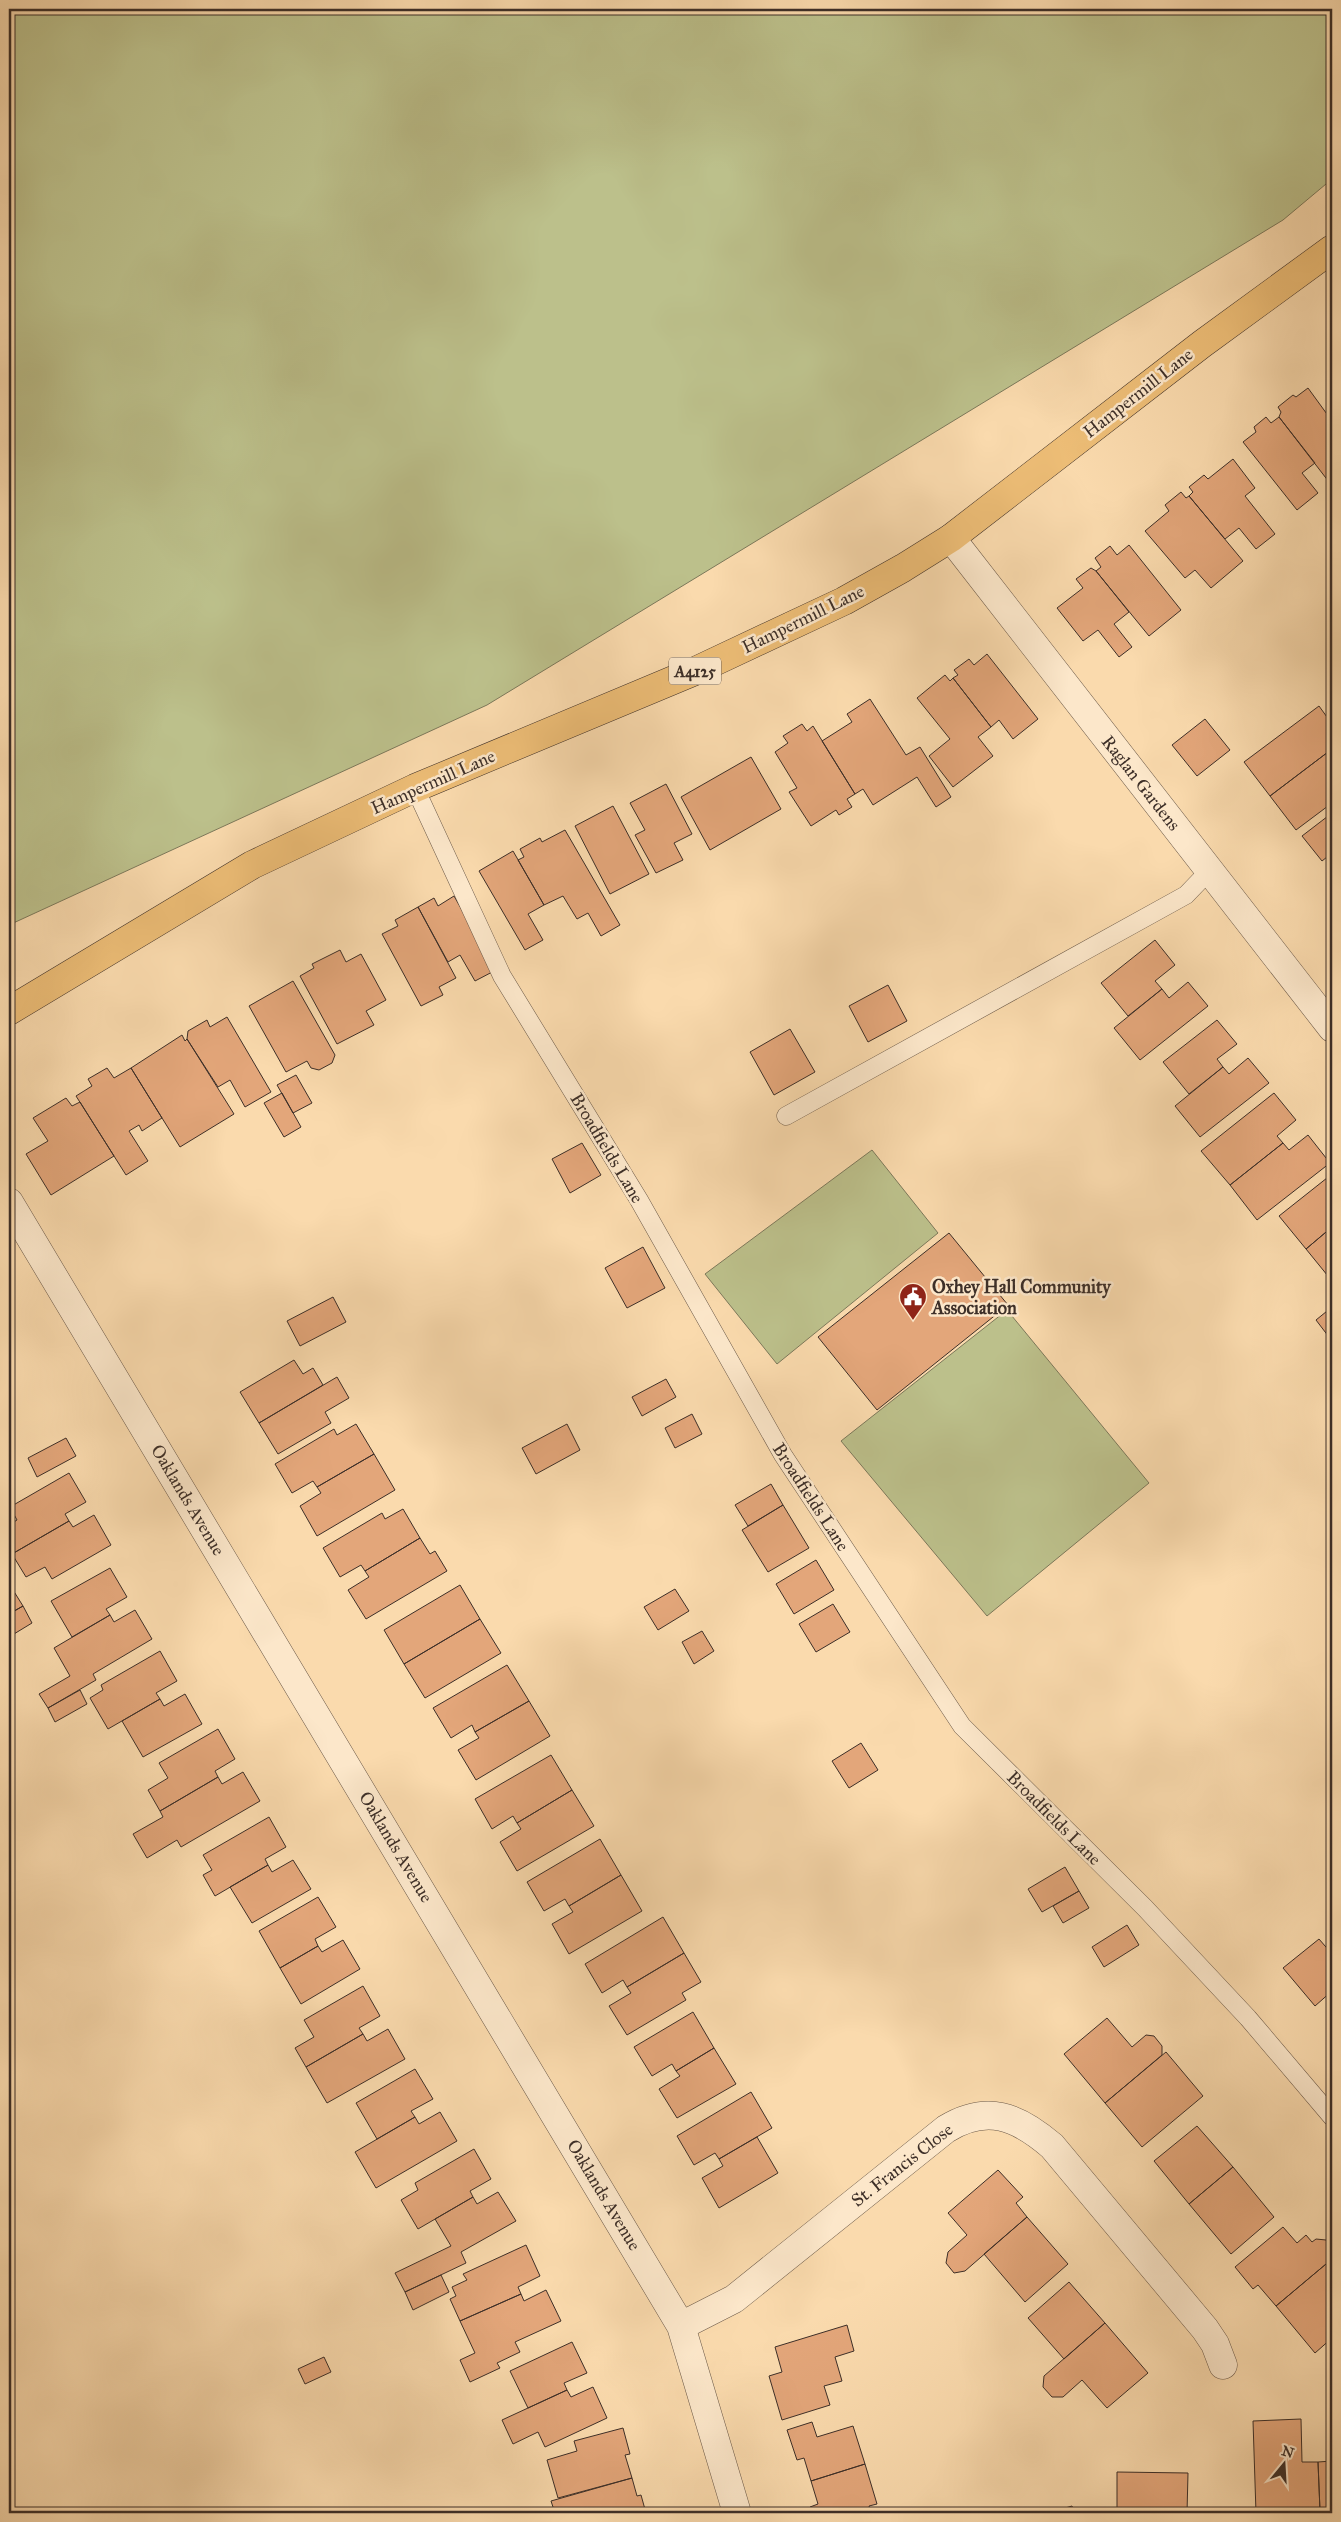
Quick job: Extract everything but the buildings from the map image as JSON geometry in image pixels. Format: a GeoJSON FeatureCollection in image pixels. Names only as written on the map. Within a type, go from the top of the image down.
{"type":"FeatureCollection","features":[{"type":"Feature","properties":{"kind":"main road","name":"Hampermill Lane"},"geometry":{"type":"LineString","coordinates":[[9,1011],[252,865],[415,788],[695,671],[844,600],[902,568],[950,538],[1202,344],[1332,249]]}},
{"type":"Feature","properties":{"kind":"street","name":"Raglan Gardens"},"geometry":{"type":"LineString","coordinates":[[950,538],[1332,1028]]}},
{"type":"Feature","properties":{"kind":"street","name":"Oaklands Avenue"},"geometry":{"type":"LineString","coordinates":[[9,1202],[681,2326],[737,2513]]}},
{"type":"Feature","properties":{"kind":"street","name":"St. Francis Close"},"geometry":{"type":"LineString","coordinates":[[681,2326],[734,2299],[946,2129],[961,2120],[981,2115],[1008,2117],[1021,2122],[1052,2146],[1205,2329],[1215,2344],[1223,2365]]}},
{"type":"Feature","properties":{"kind":"lane","name":"Broadfields Lane"},"geometry":{"type":"LineString","coordinates":[[415,788],[502,976],[639,1200],[783,1455],[962,1726],[1145,1908],[1248,2018],[1332,2117]]}},
{"type":"Feature","properties":{"kind":"lane"},"geometry":{"type":"LineString","coordinates":[[786,1116],[1186,895],[1210,871]]}},
{"type":"Feature","properties":{"kind":"green space"},"geometry":{"type":"Polygon","coordinates":[[[9,9],[1332,9],[1332,179],[1283,220],[487,705],[9,925],[9,9]]]}},
{"type":"Feature","properties":{"kind":"green space"},"geometry":{"type":"Polygon","coordinates":[[[872,1150],[938,1233],[777,1364],[705,1274],[872,1150]]]}},
{"type":"Feature","properties":{"kind":"green space"},"geometry":{"type":"Polygon","coordinates":[[[1007,1310],[1149,1483],[987,1616],[841,1441],[1007,1310]]]}},
{"type":"Feature","properties":{"kind":"place","name":"Oxhey Hall Community Association"},"geometry":{"type":"Point","coordinates":[913,1321]}}]}
